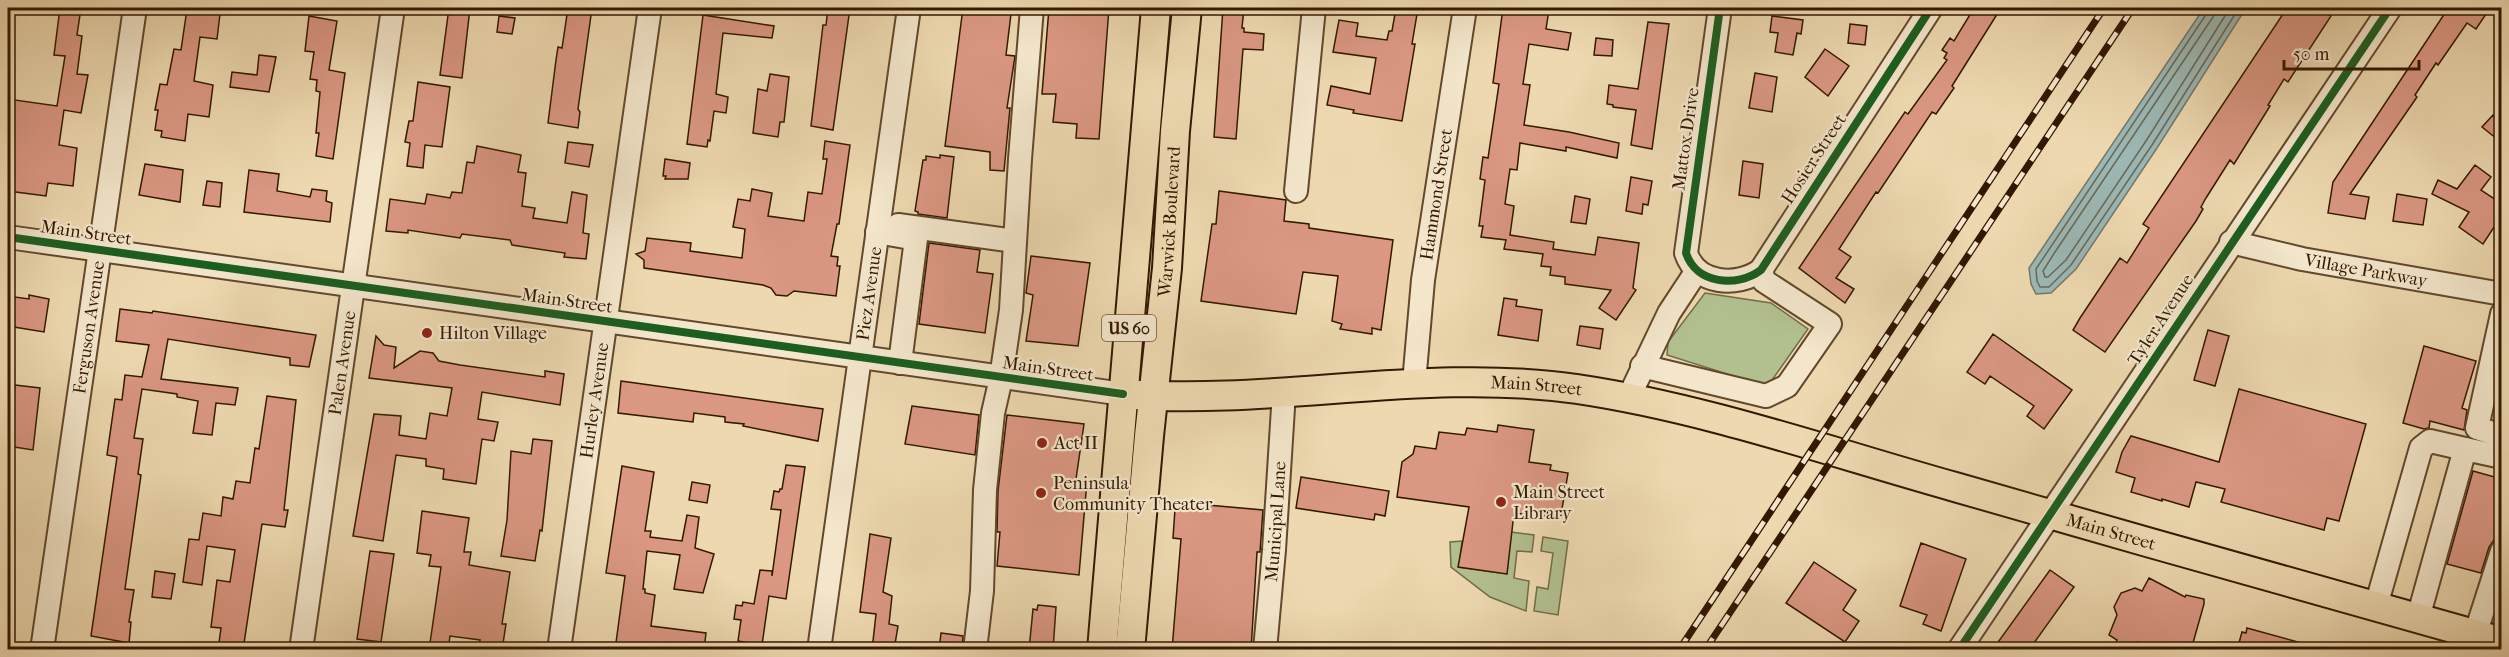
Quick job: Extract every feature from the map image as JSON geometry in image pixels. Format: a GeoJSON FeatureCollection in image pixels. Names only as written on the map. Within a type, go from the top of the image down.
{"type":"FeatureCollection","features":[{"type":"Feature","properties":{"kind":"main road","name":"Warwick Boulevard"},"geometry":{"type":"LineString","coordinates":[[1102,650],[1156,8]]}},
{"type":"Feature","properties":{"kind":"main road","name":"Warwick Boulevard"},"geometry":{"type":"LineString","coordinates":[[1130,650],[1167,268],[1175,131],[1187,8]]}},
{"type":"Feature","properties":{"kind":"main road","name":"Main Street"},"geometry":{"type":"LineString","coordinates":[[1123,394],[1180,398],[1414,382],[1480,381],[1578,389],[1726,421],[2488,638]]}},
{"type":"Feature","properties":{"kind":"street","name":"Ferguson Avenue"},"geometry":{"type":"LineString","coordinates":[[42,650],[135,8]]}},
{"type":"Feature","properties":{"kind":"street","name":"Palen Avenue"},"geometry":{"type":"LineString","coordinates":[[302,650],[393,8]]}},
{"type":"Feature","properties":{"kind":"street","name":"Hurley Avenue"},"geometry":{"type":"LineString","coordinates":[[559,650],[650,8]]}},
{"type":"Feature","properties":{"kind":"street","name":"Piez Avenue"},"geometry":{"type":"LineString","coordinates":[[819,650],[909,8]]}},
{"type":"Feature","properties":{"kind":"street"},"geometry":{"type":"LineString","coordinates":[[975,650],[981,591],[985,490],[993,413],[1001,378],[1011,310],[1032,8]]}},
{"type":"Feature","properties":{"kind":"street"},"geometry":{"type":"LineString","coordinates":[[1296,191],[1314,8]]}},
{"type":"Feature","properties":{"kind":"street","name":"Hammond Street"},"geometry":{"type":"LineString","coordinates":[[1414,382],[1423,280],[1465,8]]}},
{"type":"Feature","properties":{"kind":"street","name":"Mattox Drive"},"geometry":{"type":"LineString","coordinates":[[1696,272],[1689,264],[1686,247],[1720,8]]}},
{"type":"Feature","properties":{"kind":"street","name":"Hosier Street"},"geometry":{"type":"LineString","coordinates":[[1761,270],[1931,8]]}},
{"type":"Feature","properties":{"kind":"street","name":"Tyler Avenue"},"geometry":{"type":"LineString","coordinates":[[1959,650],[2390,8]]}},
{"type":"Feature","properties":{"kind":"street"},"geometry":{"type":"LineString","coordinates":[[877,227],[1015,241]]}},
{"type":"Feature","properties":{"kind":"street"},"geometry":{"type":"LineString","coordinates":[[877,227],[916,240],[900,363]]}},
{"type":"Feature","properties":{"kind":"street","name":"Main Street"},"geometry":{"type":"LineString","coordinates":[[8,237],[1123,394]]}},
{"type":"Feature","properties":{"kind":"street","name":"Village Parkway"},"geometry":{"type":"LineString","coordinates":[[2231,242],[2302,259],[2502,294]]}},
{"type":"Feature","properties":{"kind":"street"},"geometry":{"type":"LineString","coordinates":[[1628,399],[1642,366],[1670,313],[1696,272],[1738,282],[1751,278],[1761,270],[1764,281],[1830,324],[1787,386],[1766,396],[1642,366]]}},
{"type":"Feature","properties":{"kind":"street"},"geometry":{"type":"LineString","coordinates":[[2502,314],[2477,428],[2502,436]]}},
{"type":"Feature","properties":{"kind":"street","name":"Municipal Lane"},"geometry":{"type":"LineString","coordinates":[[1264,650],[1274,550],[1284,392]]}},
{"type":"Feature","properties":{"kind":"street"},"geometry":{"type":"LineString","coordinates":[[2376,606],[2421,448],[2430,441],[2502,458]]}},
{"type":"Feature","properties":{"kind":"street"},"geometry":{"type":"LineString","coordinates":[[2418,618],[2465,449]]}},
{"type":"Feature","properties":{"kind":"street"},"geometry":{"type":"LineString","coordinates":[[2488,638],[2502,551]]}},
{"type":"Feature","properties":{"kind":"green space"},"geometry":{"type":"Polygon","coordinates":[[[1705,293],[1771,303],[1808,329],[1770,383],[1762,385],[1667,355],[1668,342],[1705,293]]]}},
{"type":"Feature","properties":{"kind":"green space"},"geometry":{"type":"Polygon","coordinates":[[[1511,532],[1534,535],[1532,552],[1517,551],[1514,578],[1529,581],[1526,611],[1490,597],[1451,567],[1450,542],[1462,541],[1459,567],[1507,574],[1511,532]]]}},
{"type":"Feature","properties":{"kind":"green space"},"geometry":{"type":"Polygon","coordinates":[[[1543,537],[1568,541],[1558,615],[1534,611],[1537,587],[1548,589],[1553,553],[1541,551],[1543,537]]]}},
{"type":"Feature","properties":{"kind":"water"},"geometry":{"type":"Polygon","coordinates":[[[2204,8],[2246,8],[2157,148],[2076,269],[2051,293],[2036,294],[2031,284],[2029,268],[2204,8]]]}},
{"type":"Feature","properties":{"kind":"building"},"geometry":{"type":"Polygon","coordinates":[[[60,8],[81,8],[77,35],[82,36],[77,74],[88,75],[81,113],[64,110],[59,145],[77,148],[73,186],[48,183],[46,196],[8,191],[8,99],[57,106],[65,56],[54,55],[60,8]]]}},
{"type":"Feature","properties":{"kind":"building"},"geometry":{"type":"Polygon","coordinates":[[[449,8],[470,8],[462,78],[440,75],[449,8]]]}},
{"type":"Feature","properties":{"kind":"building"},"geometry":{"type":"Polygon","coordinates":[[[568,8],[592,8],[578,109],[580,112],[578,128],[548,123],[558,47],[562,48],[568,8]]]}},
{"type":"Feature","properties":{"kind":"building"},"geometry":{"type":"Polygon","coordinates":[[[828,8],[850,8],[833,130],[811,126],[823,25],[826,25],[828,8]]]}},
{"type":"Feature","properties":{"kind":"building"},"geometry":{"type":"Polygon","coordinates":[[[963,8],[989,8],[988,11],[1011,14],[1006,55],[1015,56],[1007,108],[1010,108],[1004,171],[990,170],[990,152],[945,146],[963,8]]]}},
{"type":"Feature","properties":{"kind":"building"},"geometry":{"type":"Polygon","coordinates":[[[1049,8],[1109,8],[1099,139],[1076,138],[1077,124],[1053,122],[1056,94],[1042,94],[1049,8]]]}},
{"type":"Feature","properties":{"kind":"building"},"geometry":{"type":"Polygon","coordinates":[[[1223,8],[1244,8],[1242,28],[1244,32],[1264,34],[1263,50],[1243,49],[1236,139],[1214,137],[1223,8]]]}},
{"type":"Feature","properties":{"kind":"building"},"geometry":{"type":"Polygon","coordinates":[[[1396,8],[1418,8],[1412,44],[1415,44],[1402,121],[1353,113],[1354,110],[1327,105],[1331,86],[1370,94],[1376,58],[1333,52],[1339,20],[1358,23],[1356,36],[1387,40],[1389,31],[1392,31],[1396,8]]]}},
{"type":"Feature","properties":{"kind":"building"},"geometry":{"type":"Polygon","coordinates":[[[1503,8],[1549,10],[1546,29],[1571,33],[1568,50],[1529,44],[1523,84],[1530,85],[1524,125],[1619,143],[1617,158],[1566,147],[1566,151],[1520,143],[1517,170],[1510,169],[1505,204],[1514,206],[1510,235],[1554,242],[1553,249],[1595,255],[1598,237],[1639,243],[1633,288],[1636,290],[1616,320],[1599,308],[1611,290],[1565,284],[1565,277],[1550,275],[1551,267],[1541,266],[1543,254],[1504,249],[1506,240],[1481,237],[1483,226],[1479,226],[1485,180],[1480,179],[1483,157],[1488,158],[1499,84],[1493,83],[1503,8]]]}},
{"type":"Feature","properties":{"kind":"building"},"geometry":{"type":"Polygon","coordinates":[[[1974,8],[2001,8],[1952,86],[1954,88],[1936,114],[1932,112],[1839,249],[1851,257],[1836,278],[1854,289],[1845,303],[1799,268],[1905,112],[1908,114],[1947,60],[1944,58],[1947,53],[1942,50],[1950,38],[1954,41],[1974,8]]]}},
{"type":"Feature","properties":{"kind":"building"},"geometry":{"type":"Polygon","coordinates":[[[2287,8],[2318,8],[2331,16],[2288,82],[2284,79],[2234,164],[2230,160],[2206,198],[2196,221],[2105,352],[2073,330],[2120,258],[2127,263],[2149,228],[2143,224],[2287,8]]]}},
{"type":"Feature","properties":{"kind":"building"},"geometry":{"type":"Polygon","coordinates":[[[2443,8],[2490,8],[2476,29],[2467,23],[2438,65],[2436,63],[2415,95],[2417,97],[2350,194],[2369,197],[2365,219],[2328,213],[2333,182],[2447,10],[2443,8]]]}},
{"type":"Feature","properties":{"kind":"building"},"geometry":{"type":"Polygon","coordinates":[[[187,9],[220,14],[217,39],[200,37],[194,81],[213,85],[209,117],[188,114],[185,141],[161,137],[162,131],[155,130],[158,110],[155,110],[160,84],[167,85],[174,49],[181,50],[187,9]]]}},
{"type":"Feature","properties":{"kind":"building"},"geometry":{"type":"Polygon","coordinates":[[[703,15],[774,26],[772,38],[723,33],[716,94],[728,97],[726,113],[714,111],[707,147],[687,144],[703,15]]]}},
{"type":"Feature","properties":{"kind":"building"},"geometry":{"type":"Polygon","coordinates":[[[309,16],[337,21],[329,70],[345,73],[333,159],[316,156],[320,92],[316,91],[317,80],[310,79],[314,52],[305,51],[309,16]]]}},
{"type":"Feature","properties":{"kind":"building"},"geometry":{"type":"Polygon","coordinates":[[[499,16],[515,18],[512,34],[497,32],[499,16]]]}},
{"type":"Feature","properties":{"kind":"building"},"geometry":{"type":"Polygon","coordinates":[[[1772,16],[1803,20],[1801,34],[1797,33],[1793,55],[1775,52],[1778,33],[1770,32],[1772,16]]]}},
{"type":"Feature","properties":{"kind":"building"},"geometry":{"type":"Polygon","coordinates":[[[1648,22],[1669,24],[1652,149],[1631,145],[1636,110],[1607,104],[1609,85],[1638,89],[1648,22]]]}},
{"type":"Feature","properties":{"kind":"building"},"geometry":{"type":"Polygon","coordinates":[[[1850,24],[1867,26],[1865,45],[1848,43],[1850,24]]]}},
{"type":"Feature","properties":{"kind":"building"},"geometry":{"type":"Polygon","coordinates":[[[1596,38],[1613,40],[1612,56],[1594,55],[1596,38]]]}},
{"type":"Feature","properties":{"kind":"building"},"geometry":{"type":"Polygon","coordinates":[[[1825,49],[1849,66],[1828,96],[1805,77],[1825,49]]]}},
{"type":"Feature","properties":{"kind":"building"},"geometry":{"type":"Polygon","coordinates":[[[259,55],[276,57],[269,92],[230,87],[232,72],[257,75],[259,55]]]}},
{"type":"Feature","properties":{"kind":"building"},"geometry":{"type":"Polygon","coordinates":[[[1755,73],[1777,77],[1772,112],[1749,108],[1755,73]]]}},
{"type":"Feature","properties":{"kind":"building"},"geometry":{"type":"Polygon","coordinates":[[[770,74],[789,77],[784,122],[780,122],[778,137],[753,133],[758,89],[767,91],[770,74]]]}},
{"type":"Feature","properties":{"kind":"building"},"geometry":{"type":"Polygon","coordinates":[[[418,82],[450,87],[442,147],[425,145],[423,168],[407,166],[410,143],[405,142],[409,121],[413,121],[418,82]]]}},
{"type":"Feature","properties":{"kind":"building"},"geometry":{"type":"Polygon","coordinates":[[[2493,115],[2502,123],[2502,143],[2482,127],[2493,115]]]}},
{"type":"Feature","properties":{"kind":"building"},"geometry":{"type":"Polygon","coordinates":[[[825,141],[850,145],[839,224],[837,224],[831,256],[838,257],[837,266],[840,266],[836,296],[794,291],[787,296],[776,295],[771,288],[763,285],[644,268],[644,260],[636,254],[645,251],[647,238],[691,243],[690,251],[742,258],[745,229],[733,227],[738,199],[750,201],[752,189],[772,193],[768,216],[804,221],[808,192],[822,194],[827,159],[823,159],[825,141]]]}},
{"type":"Feature","properties":{"kind":"building"},"geometry":{"type":"Polygon","coordinates":[[[568,142],[593,145],[589,167],[565,163],[568,142]]]}},
{"type":"Feature","properties":{"kind":"building"},"geometry":{"type":"Polygon","coordinates":[[[477,146],[521,155],[518,172],[526,173],[522,206],[535,208],[533,218],[567,223],[572,192],[587,195],[583,233],[589,234],[586,259],[564,257],[565,253],[512,245],[510,240],[462,234],[460,238],[408,230],[408,233],[386,231],[390,199],[425,204],[427,194],[450,198],[452,192],[462,193],[467,162],[474,163],[477,146]]]}},
{"type":"Feature","properties":{"kind":"building"},"geometry":{"type":"Polygon","coordinates":[[[940,155],[954,157],[947,218],[918,214],[915,211],[923,160],[926,160],[926,156],[940,158],[940,155]]]}},
{"type":"Feature","properties":{"kind":"building"},"geometry":{"type":"Polygon","coordinates":[[[665,159],[690,163],[688,179],[665,179],[666,176],[663,176],[665,159]]]}},
{"type":"Feature","properties":{"kind":"building"},"geometry":{"type":"Polygon","coordinates":[[[1743,161],[1763,164],[1759,198],[1739,195],[1743,161]]]}},
{"type":"Feature","properties":{"kind":"building"},"geometry":{"type":"Polygon","coordinates":[[[145,164],[183,170],[180,202],[139,195],[145,164]]]}},
{"type":"Feature","properties":{"kind":"building"},"geometry":{"type":"Polygon","coordinates":[[[2475,165],[2491,177],[2481,190],[2502,204],[2502,215],[2483,244],[2459,227],[2469,212],[2432,194],[2438,180],[2457,189],[2475,165]]]}},
{"type":"Feature","properties":{"kind":"building"},"geometry":{"type":"Polygon","coordinates":[[[249,170],[279,174],[277,191],[310,197],[312,189],[327,191],[326,201],[332,203],[330,222],[244,212],[249,170]]]}},
{"type":"Feature","properties":{"kind":"building"},"geometry":{"type":"Polygon","coordinates":[[[1631,177],[1652,181],[1648,205],[1643,204],[1642,214],[1626,211],[1631,177]]]}},
{"type":"Feature","properties":{"kind":"building"},"geometry":{"type":"Polygon","coordinates":[[[207,181],[222,183],[220,207],[203,205],[207,181]]]}},
{"type":"Feature","properties":{"kind":"building"},"geometry":{"type":"Polygon","coordinates":[[[1219,191],[1286,200],[1284,221],[1309,224],[1309,228],[1393,240],[1381,330],[1372,328],[1372,334],[1340,329],[1342,324],[1332,321],[1338,276],[1303,272],[1296,314],[1201,301],[1212,224],[1216,224],[1219,191]]]}},
{"type":"Feature","properties":{"kind":"building"},"geometry":{"type":"Polygon","coordinates":[[[2397,194],[2427,199],[2423,225],[2393,221],[2397,194]]]}},
{"type":"Feature","properties":{"kind":"building"},"geometry":{"type":"Polygon","coordinates":[[[1575,196],[1590,199],[1586,224],[1571,222],[1575,196]]]}},
{"type":"Feature","properties":{"kind":"building"},"geometry":{"type":"Polygon","coordinates":[[[929,243],[980,250],[977,272],[993,274],[985,333],[919,324],[929,243]]]}},
{"type":"Feature","properties":{"kind":"building"},"geometry":{"type":"Polygon","coordinates":[[[1031,256],[1090,263],[1078,346],[1026,341],[1033,295],[1026,293],[1031,256]]]}},
{"type":"Feature","properties":{"kind":"building"},"geometry":{"type":"Polygon","coordinates":[[[29,295],[49,299],[44,332],[8,326],[8,296],[29,299],[29,295]]]}},
{"type":"Feature","properties":{"kind":"building"},"geometry":{"type":"Polygon","coordinates":[[[1504,298],[1517,300],[1516,306],[1542,310],[1538,341],[1498,335],[1504,298]]]}},
{"type":"Feature","properties":{"kind":"building"},"geometry":{"type":"Polygon","coordinates":[[[120,309],[152,313],[153,311],[316,335],[309,367],[290,365],[290,358],[168,339],[161,379],[238,388],[235,405],[216,403],[212,435],[193,433],[198,401],[177,397],[177,394],[142,389],[134,438],[143,439],[138,474],[141,475],[125,589],[134,590],[129,622],[131,622],[129,643],[91,636],[117,457],[107,455],[115,399],[122,400],[125,375],[142,377],[149,345],[116,341],[120,309]]]}},
{"type":"Feature","properties":{"kind":"building"},"geometry":{"type":"Polygon","coordinates":[[[1580,326],[1603,329],[1600,349],[1577,345],[1580,326]]]}},
{"type":"Feature","properties":{"kind":"building"},"geometry":{"type":"Polygon","coordinates":[[[2208,330],[2229,336],[2215,386],[2194,380],[2208,330]]]}},
{"type":"Feature","properties":{"kind":"building"},"geometry":{"type":"Polygon","coordinates":[[[1993,334],[2072,390],[2044,429],[2027,416],[2034,406],[1990,376],[1985,384],[1967,372],[1993,334]]]}},
{"type":"Feature","properties":{"kind":"building"},"geometry":{"type":"Polygon","coordinates":[[[376,336],[384,345],[396,347],[394,368],[420,351],[433,353],[439,361],[460,365],[545,377],[545,371],[564,374],[560,405],[482,392],[478,419],[498,422],[494,441],[482,439],[476,484],[443,479],[444,469],[426,466],[426,459],[396,455],[383,541],[353,536],[374,414],[401,416],[399,435],[426,439],[430,413],[447,416],[452,388],[369,378],[376,336]]]}},
{"type":"Feature","properties":{"kind":"building"},"geometry":{"type":"Polygon","coordinates":[[[2424,346],[2476,361],[2462,408],[2467,410],[2464,430],[2430,421],[2429,428],[2424,429],[2403,423],[2424,346]]]}},
{"type":"Feature","properties":{"kind":"building"},"geometry":{"type":"Polygon","coordinates":[[[621,381],[823,409],[818,441],[743,426],[744,424],[725,422],[725,417],[694,413],[693,422],[618,413],[621,381]]]}},
{"type":"Feature","properties":{"kind":"building"},"geometry":{"type":"Polygon","coordinates":[[[15,385],[40,388],[33,450],[8,446],[8,422],[11,423],[15,385]]]}},
{"type":"Feature","properties":{"kind":"building"},"geometry":{"type":"Polygon","coordinates":[[[2239,389],[2366,424],[2339,521],[2327,518],[2324,530],[2221,502],[2225,489],[2196,482],[2189,507],[2131,492],[2135,478],[2116,472],[2122,452],[2131,436],[2219,462],[2239,389]]]}},
{"type":"Feature","properties":{"kind":"building"},"geometry":{"type":"Polygon","coordinates":[[[267,396],[296,400],[284,510],[288,510],[285,527],[262,524],[243,650],[218,650],[221,628],[211,627],[217,580],[230,582],[235,550],[207,546],[202,585],[183,582],[189,539],[199,540],[203,513],[221,516],[223,497],[233,499],[236,481],[250,483],[255,448],[259,449],[267,396]]]}},
{"type":"Feature","properties":{"kind":"building"},"geometry":{"type":"Polygon","coordinates":[[[912,406],[979,415],[975,455],[905,444],[912,406]]]}},
{"type":"Feature","properties":{"kind":"building"},"geometry":{"type":"Polygon","coordinates":[[[1007,415],[1084,424],[1076,479],[1087,481],[1079,575],[997,566],[1000,532],[997,532],[998,491],[1007,415]]]}},
{"type":"Feature","properties":{"kind":"building","name":"Main Street Library"},"geometry":{"type":"Polygon","coordinates":[[[1498,425],[1534,430],[1529,462],[1551,465],[1550,470],[1568,473],[1561,515],[1545,512],[1544,517],[1514,513],[1507,574],[1458,567],[1469,507],[1397,497],[1402,462],[1413,454],[1415,446],[1436,449],[1439,432],[1465,435],[1467,428],[1497,432],[1498,425]]]}},
{"type":"Feature","properties":{"kind":"building"},"geometry":{"type":"Polygon","coordinates":[[[533,439],[552,441],[542,531],[540,530],[535,561],[501,556],[507,520],[511,451],[531,454],[533,439]]]}},
{"type":"Feature","properties":{"kind":"building"},"geometry":{"type":"Polygon","coordinates":[[[786,465],[805,467],[786,599],[769,596],[762,645],[738,641],[741,620],[734,619],[736,605],[742,606],[743,602],[754,604],[760,570],[772,571],[772,576],[781,510],[771,509],[774,491],[779,492],[782,489],[786,465]]]}},
{"type":"Feature","properties":{"kind":"building"},"geometry":{"type":"Polygon","coordinates":[[[622,466],[654,472],[645,531],[651,531],[650,537],[682,541],[687,515],[699,517],[695,548],[714,554],[703,593],[674,589],[680,555],[647,551],[643,589],[645,593],[655,595],[651,626],[706,633],[704,650],[646,647],[645,650],[615,650],[625,576],[606,573],[622,466]]]}},
{"type":"Feature","properties":{"kind":"building"},"geometry":{"type":"Polygon","coordinates":[[[2473,471],[2502,479],[2502,514],[2481,573],[2447,564],[2473,471]]]}},
{"type":"Feature","properties":{"kind":"building"},"geometry":{"type":"Polygon","coordinates":[[[1301,477],[1389,491],[1385,516],[1375,514],[1374,520],[1296,508],[1301,477]]]}},
{"type":"Feature","properties":{"kind":"building"},"geometry":{"type":"Polygon","coordinates":[[[692,482],[710,485],[707,503],[689,500],[692,482]]]}},
{"type":"Feature","properties":{"kind":"building"},"geometry":{"type":"Polygon","coordinates":[[[1185,503],[1263,510],[1260,552],[1257,552],[1251,650],[1172,650],[1181,539],[1173,538],[1175,509],[1184,510],[1185,503]]]}},
{"type":"Feature","properties":{"kind":"building"},"geometry":{"type":"Polygon","coordinates":[[[422,511],[469,518],[464,552],[471,552],[469,565],[510,572],[502,624],[506,624],[502,650],[478,650],[480,640],[450,636],[448,650],[429,650],[441,567],[429,566],[431,555],[417,553],[422,511]]]}},
{"type":"Feature","properties":{"kind":"building"},"geometry":{"type":"Polygon","coordinates":[[[870,534],[891,538],[883,592],[892,596],[889,624],[898,626],[894,650],[872,650],[876,614],[860,612],[870,534]]]}},
{"type":"Feature","properties":{"kind":"building"},"geometry":{"type":"Polygon","coordinates":[[[1921,543],[1966,559],[1941,631],[1923,624],[1927,615],[1900,606],[1921,543]]]}},
{"type":"Feature","properties":{"kind":"building"},"geometry":{"type":"Polygon","coordinates":[[[370,551],[394,554],[381,642],[357,639],[370,551]]]}},
{"type":"Feature","properties":{"kind":"building"},"geometry":{"type":"Polygon","coordinates":[[[1814,562],[1856,590],[1843,610],[1859,621],[1845,642],[1786,603],[1814,562]]]}},
{"type":"Feature","properties":{"kind":"building"},"geometry":{"type":"Polygon","coordinates":[[[2050,570],[2074,587],[2029,650],[2015,650],[1996,645],[2050,570]]]}},
{"type":"Feature","properties":{"kind":"building"},"geometry":{"type":"Polygon","coordinates":[[[155,571],[175,574],[171,599],[152,597],[155,571]]]}},
{"type":"Feature","properties":{"kind":"building"},"geometry":{"type":"Polygon","coordinates":[[[2149,578],[2185,597],[2186,595],[2204,599],[2191,650],[2163,650],[2138,642],[2134,650],[2112,650],[2117,640],[2109,635],[2117,615],[2114,607],[2121,593],[2135,588],[2142,591],[2149,578]]]}},
{"type":"Feature","properties":{"kind":"building"},"geometry":{"type":"Polygon","coordinates":[[[1038,605],[1056,607],[1053,650],[1029,650],[1033,609],[1037,610],[1038,605]]]}},
{"type":"Feature","properties":{"kind":"building"},"geometry":{"type":"Polygon","coordinates":[[[2247,628],[2309,645],[2309,650],[2237,650],[2242,632],[2246,633],[2247,628]]]}},
{"type":"Feature","properties":{"kind":"building"},"geometry":{"type":"Polygon","coordinates":[[[941,633],[963,636],[962,650],[939,650],[941,633]]]}},
{"type":"Feature","properties":{"kind":"railway"},"geometry":{"type":"LineString","coordinates":[[1679,650],[2104,8]]}},
{"type":"Feature","properties":{"kind":"railway"},"geometry":{"type":"LineString","coordinates":[[1705,650],[2133,8]]}},
{"type":"Feature","properties":{"kind":"cycle path"},"geometry":{"type":"LineString","coordinates":[[1720,8],[1686,253],[1691,263],[1708,277],[1729,281],[1751,276],[1761,270],[1931,8]]}},
{"type":"Feature","properties":{"kind":"cycle path"},"geometry":{"type":"LineString","coordinates":[[1959,650],[2390,8]]}},
{"type":"Feature","properties":{"kind":"cycle path"},"geometry":{"type":"LineString","coordinates":[[8,237],[1123,394]]}},
{"type":"Feature","properties":{"kind":"place","name":"Hilton Village"},"geometry":{"type":"Point","coordinates":[427,333]}},
{"type":"Feature","properties":{"kind":"place","name":"Act II"},"geometry":{"type":"Point","coordinates":[1042,443]}},
{"type":"Feature","properties":{"kind":"place","name":"Peninsula Community Theater"},"geometry":{"type":"Point","coordinates":[1041,493]}},
{"type":"Feature","properties":{"kind":"place","name":"Main Street Library"},"geometry":{"type":"Point","coordinates":[1501,502]}}]}
